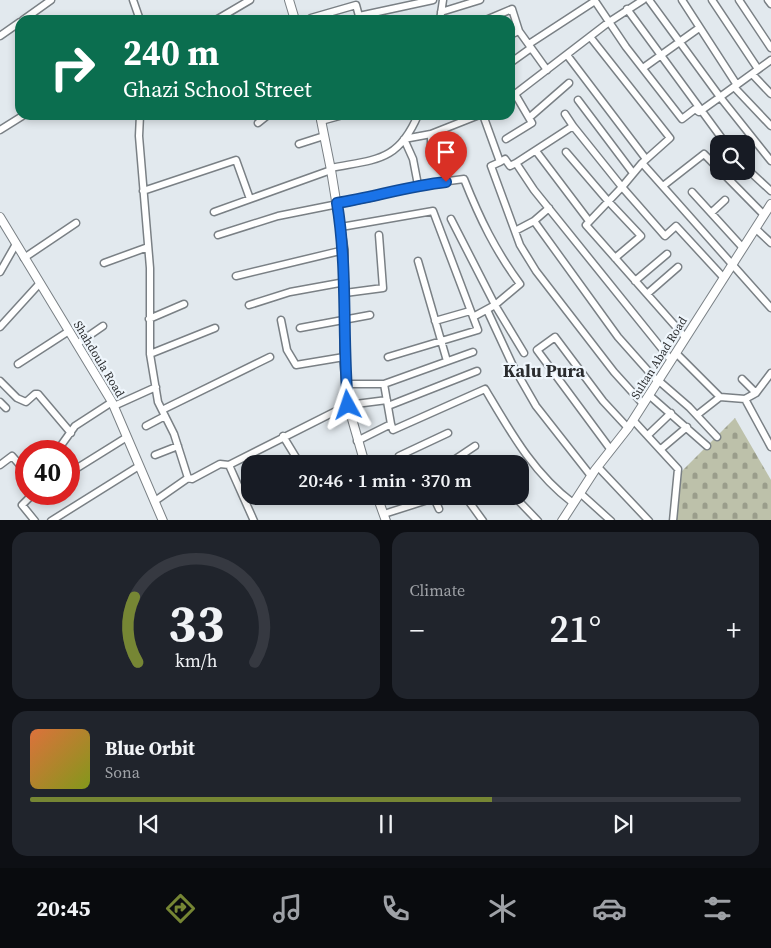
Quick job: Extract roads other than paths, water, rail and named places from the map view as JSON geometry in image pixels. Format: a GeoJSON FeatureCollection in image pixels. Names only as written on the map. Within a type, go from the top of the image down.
{"type":"FeatureCollection","features":[{"type":"Feature","properties":{"kind":"street"},"geometry":{"type":"LineString","coordinates":[[30,15],[51,0]]}},
{"type":"Feature","properties":{"kind":"street"},"geometry":{"type":"LineString","coordinates":[[133,0],[138,15]]}},
{"type":"Feature","properties":{"kind":"street"},"geometry":{"type":"LineString","coordinates":[[224,15],[250,0]]}},
{"type":"Feature","properties":{"kind":"street"},"geometry":{"type":"LineString","coordinates":[[289,0],[292,15]]}},
{"type":"Feature","properties":{"kind":"street"},"geometry":{"type":"LineString","coordinates":[[365,15],[433,0]]}},
{"type":"Feature","properties":{"kind":"street"},"geometry":{"type":"LineString","coordinates":[[441,15],[444,0]]}},
{"type":"Feature","properties":{"kind":"street"},"geometry":{"type":"LineString","coordinates":[[442,12],[480,0]]}},
{"type":"Feature","properties":{"kind":"street"},"geometry":{"type":"LineString","coordinates":[[515,94],[591,38],[626,10],[633,2],[642,0]]}},
{"type":"Feature","properties":{"kind":"street"},"geometry":{"type":"LineString","coordinates":[[649,0],[720,97],[771,161]]}},
{"type":"Feature","properties":{"kind":"street"},"geometry":{"type":"LineString","coordinates":[[682,0],[735,86],[771,126]]}},
{"type":"Feature","properties":{"kind":"street"},"geometry":{"type":"LineString","coordinates":[[712,0],[771,94]]}},
{"type":"Feature","properties":{"kind":"street"},"geometry":{"type":"LineString","coordinates":[[739,0],[771,48]]}},
{"type":"Feature","properties":{"kind":"street"},"geometry":{"type":"LineString","coordinates":[[768,0],[771,4]]}},
{"type":"Feature","properties":{"kind":"street"},"geometry":{"type":"LineString","coordinates":[[515,59],[530,46],[595,1],[682,119],[695,109],[699,112],[702,111],[771,60]]}},
{"type":"Feature","properties":{"kind":"street"},"geometry":{"type":"LineString","coordinates":[[321,15],[356,5],[360,15]]}},
{"type":"Feature","properties":{"kind":"street"},"geometry":{"type":"LineString","coordinates":[[498,15],[512,9],[514,15]]}},
{"type":"Feature","properties":{"kind":"street"},"geometry":{"type":"LineString","coordinates":[[626,10],[719,135]]}},
{"type":"Feature","properties":{"kind":"street"},"geometry":{"type":"LineString","coordinates":[[515,18],[519,31],[547,70]]}},
{"type":"Feature","properties":{"kind":"street"},"geometry":{"type":"LineString","coordinates":[[0,36],[15,26]]}},
{"type":"Feature","properties":{"kind":"street"},"geometry":{"type":"LineString","coordinates":[[643,68],[698,28]]}},
{"type":"Feature","properties":{"kind":"street"},"geometry":{"type":"LineString","coordinates":[[515,33],[519,31]]}},
{"type":"Feature","properties":{"kind":"street"},"geometry":{"type":"LineString","coordinates":[[591,38],[670,138],[644,161],[586,225],[685,337]]}},
{"type":"Feature","properties":{"kind":"street"},"geometry":{"type":"LineString","coordinates":[[568,55],[663,186],[771,308]]}},
{"type":"Feature","properties":{"kind":"street"},"geometry":{"type":"LineString","coordinates":[[530,117],[569,83]]}},
{"type":"Feature","properties":{"kind":"street"},"geometry":{"type":"LineString","coordinates":[[506,139],[532,123],[530,117],[515,98]]}},
{"type":"Feature","properties":{"kind":"street"},"geometry":{"type":"LineString","coordinates":[[578,100],[633,173]]}},
{"type":"Feature","properties":{"kind":"street"},"geometry":{"type":"LineString","coordinates":[[565,114],[622,187],[666,236],[676,226],[723,277]]}},
{"type":"Feature","properties":{"kind":"street"},"geometry":{"type":"LineString","coordinates":[[0,130],[16,120]]}},
{"type":"Feature","properties":{"kind":"street"},"geometry":{"type":"LineString","coordinates":[[140,120],[139,136],[148,247],[150,354],[163,413],[178,446],[188,478]]}},
{"type":"Feature","properties":{"kind":"street"},"geometry":{"type":"LineString","coordinates":[[258,123],[262,120]]}},
{"type":"Feature","properties":{"kind":"street"},"geometry":{"type":"LineString","coordinates":[[320,120],[331,169],[344,250],[344,357],[348,405],[362,455]]}},
{"type":"Feature","properties":{"kind":"street"},"geometry":{"type":"LineString","coordinates":[[214,212],[331,169],[385,157],[395,151],[415,120]]}},
{"type":"Feature","properties":{"kind":"street"},"geometry":{"type":"LineString","coordinates":[[404,138],[431,134],[468,120]]}},
{"type":"Feature","properties":{"kind":"street"},"geometry":{"type":"LineString","coordinates":[[483,120],[500,162]]}},
{"type":"Feature","properties":{"kind":"street"},"geometry":{"type":"LineString","coordinates":[[573,126],[516,164],[510,166],[505,159],[491,166],[515,231],[536,271],[614,372],[643,404]]}},
{"type":"Feature","properties":{"kind":"street"},"geometry":{"type":"LineString","coordinates":[[431,134],[431,154],[442,153],[446,182]]}},
{"type":"Feature","properties":{"kind":"street"},"geometry":{"type":"LineString","coordinates":[[299,144],[324,136]]}},
{"type":"Feature","properties":{"kind":"street"},"geometry":{"type":"LineString","coordinates":[[404,138],[413,159],[418,185]]}},
{"type":"Feature","properties":{"kind":"street"},"geometry":{"type":"LineString","coordinates":[[536,151],[590,221]]}},
{"type":"Feature","properties":{"kind":"street"},"geometry":{"type":"LineString","coordinates":[[566,152],[608,202],[641,236],[615,258]]}},
{"type":"Feature","properties":{"kind":"street"},"geometry":{"type":"LineString","coordinates":[[663,186],[704,154],[716,169],[764,215]]}},
{"type":"Feature","properties":{"kind":"street"},"geometry":{"type":"LineString","coordinates":[[144,191],[236,160],[250,199]]}},
{"type":"Feature","properties":{"kind":"street"},"geometry":{"type":"LineString","coordinates":[[516,164],[549,208],[674,357],[720,397],[745,399],[756,393],[770,377]]}},
{"type":"Feature","properties":{"kind":"street"},"geometry":{"type":"LineString","coordinates":[[755,176],[771,191]]}},
{"type":"Feature","properties":{"kind":"street"},"geometry":{"type":"LineString","coordinates":[[218,235],[278,216],[378,196],[418,185],[464,179],[482,225],[498,254],[520,284],[487,310],[435,321]]}},
{"type":"Feature","properties":{"kind":"street"},"geometry":{"type":"LineString","coordinates":[[692,192],[744,248]]}},
{"type":"Feature","properties":{"kind":"street"},"geometry":{"type":"LineString","coordinates":[[711,213],[724,200]]}},
{"type":"Feature","properties":{"kind":"street","name":"Sultan Abad Road"},"geometry":{"type":"LineString","coordinates":[[562,520],[591,476],[634,420],[771,204]]}},
{"type":"Feature","properties":{"kind":"street"},"geometry":{"type":"LineString","coordinates":[[515,231],[534,220],[549,208]]}},
{"type":"Feature","properties":{"kind":"street"},"geometry":{"type":"LineString","coordinates":[[341,227],[433,211],[478,330],[388,357]]}},
{"type":"Feature","properties":{"kind":"street","name":"Shahdoula Road"},"geometry":{"type":"LineString","coordinates":[[0,217],[113,404],[163,520]]}},
{"type":"Feature","properties":{"kind":"street"},"geometry":{"type":"LineString","coordinates":[[451,219],[495,305],[524,353]]}},
{"type":"Feature","properties":{"kind":"street"},"geometry":{"type":"LineString","coordinates":[[534,220],[618,337],[658,381],[717,437]]}},
{"type":"Feature","properties":{"kind":"street"},"geometry":{"type":"LineString","coordinates":[[24,258],[76,222]]}},
{"type":"Feature","properties":{"kind":"street"},"geometry":{"type":"LineString","coordinates":[[756,229],[771,243]]}},
{"type":"Feature","properties":{"kind":"street"},"geometry":{"type":"LineString","coordinates":[[345,293],[383,288],[378,235]]}},
{"type":"Feature","properties":{"kind":"street"},"geometry":{"type":"LineString","coordinates":[[0,272],[16,244]]}},
{"type":"Feature","properties":{"kind":"street"},"geometry":{"type":"LineString","coordinates":[[104,263],[148,247]]}},
{"type":"Feature","properties":{"kind":"street"},"geometry":{"type":"LineString","coordinates":[[236,276],[344,250]]}},
{"type":"Feature","properties":{"kind":"street"},"geometry":{"type":"LineString","coordinates":[[635,280],[667,254]]}},
{"type":"Feature","properties":{"kind":"street"},"geometry":{"type":"LineString","coordinates":[[418,261],[447,361]]}},
{"type":"Feature","properties":{"kind":"street"},"geometry":{"type":"LineString","coordinates":[[647,294],[678,267]]}},
{"type":"Feature","properties":{"kind":"street"},"geometry":{"type":"LineString","coordinates":[[249,305],[290,292],[345,282]]}},
{"type":"Feature","properties":{"kind":"street"},"geometry":{"type":"LineString","coordinates":[[0,327],[40,283]]}},
{"type":"Feature","properties":{"kind":"street"},"geometry":{"type":"LineString","coordinates":[[149,319],[184,304]]}},
{"type":"Feature","properties":{"kind":"street"},"geometry":{"type":"LineString","coordinates":[[487,310],[513,366],[536,406],[591,476]]}},
{"type":"Feature","properties":{"kind":"street"},"geometry":{"type":"LineString","coordinates":[[300,328],[345,318],[370,316]]}},
{"type":"Feature","properties":{"kind":"street"},"geometry":{"type":"LineString","coordinates":[[281,320],[287,350],[296,365],[344,357]]}},
{"type":"Feature","properties":{"kind":"street"},"geometry":{"type":"LineString","coordinates":[[77,344],[103,326]]}},
{"type":"Feature","properties":{"kind":"street"},"geometry":{"type":"LineString","coordinates":[[150,354],[215,328]]}},
{"type":"Feature","properties":{"kind":"street"},"geometry":{"type":"LineString","coordinates":[[18,364],[69,331]]}},
{"type":"Feature","properties":{"kind":"street"},"geometry":{"type":"LineString","coordinates":[[611,450],[537,350],[555,337],[604,401],[628,428]]}},
{"type":"Feature","properties":{"kind":"street"},"geometry":{"type":"LineString","coordinates":[[346,384],[384,384],[473,352]]}},
{"type":"Feature","properties":{"kind":"street"},"geometry":{"type":"LineString","coordinates":[[146,426],[163,413],[270,357]]}},
{"type":"Feature","properties":{"kind":"street"},"geometry":{"type":"LineString","coordinates":[[155,501],[188,478],[192,478],[220,464],[230,465],[283,436],[348,405],[387,403],[477,371]]}},
{"type":"Feature","properties":{"kind":"street"},"geometry":{"type":"LineString","coordinates":[[742,380],[756,393]]}},
{"type":"Feature","properties":{"kind":"street"},"geometry":{"type":"LineString","coordinates":[[0,381],[17,398],[26,402],[34,394],[38,394],[71,433]]}},
{"type":"Feature","properties":{"kind":"street"},"geometry":{"type":"LineString","coordinates":[[384,384],[393,430],[485,389],[525,456],[557,490],[573,503]]}},
{"type":"Feature","properties":{"kind":"street"},"geometry":{"type":"LineString","coordinates":[[66,440],[75,426],[113,404],[156,387]]}},
{"type":"Feature","properties":{"kind":"street"},"geometry":{"type":"LineString","coordinates":[[649,395],[707,446]]}},
{"type":"Feature","properties":{"kind":"street"},"geometry":{"type":"LineString","coordinates":[[697,416],[720,397]]}},
{"type":"Feature","properties":{"kind":"street"},"geometry":{"type":"LineString","coordinates":[[745,399],[771,447]]}},
{"type":"Feature","properties":{"kind":"street"},"geometry":{"type":"LineString","coordinates":[[0,402],[6,408]]}},
{"type":"Feature","properties":{"kind":"street"},"geometry":{"type":"LineString","coordinates":[[648,435],[671,413]]}},
{"type":"Feature","properties":{"kind":"street"},"geometry":{"type":"LineString","coordinates":[[634,420],[678,469],[673,520]]}},
{"type":"Feature","properties":{"kind":"street"},"geometry":{"type":"LineString","coordinates":[[357,441],[391,424]]}},
{"type":"Feature","properties":{"kind":"street"},"geometry":{"type":"LineString","coordinates":[[661,449],[687,427]]}},
{"type":"Feature","properties":{"kind":"street"},"geometry":{"type":"LineString","coordinates":[[402,455],[448,433]]}},
{"type":"Feature","properties":{"kind":"street"},"geometry":{"type":"LineString","coordinates":[[283,436],[295,455]]}},
{"type":"Feature","properties":{"kind":"street"},"geometry":{"type":"LineString","coordinates":[[80,466],[127,437]]}},
{"type":"Feature","properties":{"kind":"street"},"geometry":{"type":"LineString","coordinates":[[155,455],[178,446]]}},
{"type":"Feature","properties":{"kind":"street"},"geometry":{"type":"LineString","coordinates":[[462,455],[475,446]]}},
{"type":"Feature","properties":{"kind":"street"},"geometry":{"type":"LineString","coordinates":[[0,466],[12,456],[15,459]]}},
{"type":"Feature","properties":{"kind":"street"},"geometry":{"type":"LineString","coordinates":[[230,465],[254,520]]}},
{"type":"Feature","properties":{"kind":"street"},"geometry":{"type":"LineString","coordinates":[[51,520],[139,466]]}},
{"type":"Feature","properties":{"kind":"street"},"geometry":{"type":"LineString","coordinates":[[598,467],[650,520]]}},
{"type":"Feature","properties":{"kind":"street"},"geometry":{"type":"LineString","coordinates":[[580,492],[610,520]]}},
{"type":"Feature","properties":{"kind":"street"},"geometry":{"type":"LineString","coordinates":[[22,505],[35,520]]}},
{"type":"Feature","properties":{"kind":"street"},"geometry":{"type":"LineString","coordinates":[[380,505],[385,517],[414,505]]}},
{"type":"Feature","properties":{"kind":"street"},"geometry":{"type":"LineString","coordinates":[[437,505],[439,509]]}},
{"type":"Feature","properties":{"kind":"street"},"geometry":{"type":"LineString","coordinates":[[472,505],[483,520]]}},
{"type":"Feature","properties":{"kind":"street"},"geometry":{"type":"LineString","coordinates":[[523,505],[538,520]]}},
{"type":"Feature","properties":{"kind":"district","name":"Kalu Pura"},"geometry":{"type":"Point","coordinates":[544,370]}}]}
